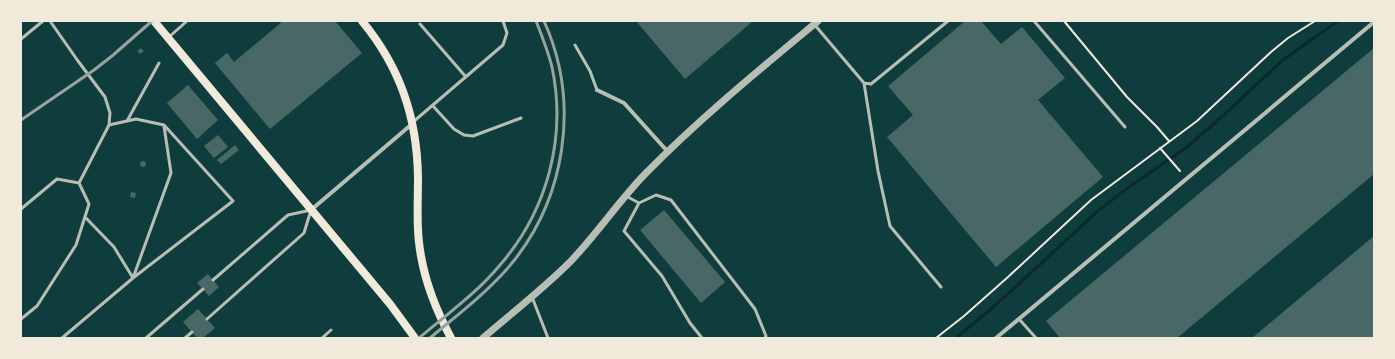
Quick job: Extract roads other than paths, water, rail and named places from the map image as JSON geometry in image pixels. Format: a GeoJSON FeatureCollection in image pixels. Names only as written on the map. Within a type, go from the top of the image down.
{"type":"FeatureCollection","features":[{"type":"Feature","properties":{"kind":"main road"},"geometry":{"type":"LineString","coordinates":[[154,21],[310,210],[390,304],[415,338]]}},
{"type":"Feature","properties":{"kind":"main road"},"geometry":{"type":"LineString","coordinates":[[362,21],[382,48],[394,69],[406,98],[417,154],[417,213],[421,255],[430,291],[438,313],[451,338]]}},
{"type":"Feature","properties":{"kind":"street"},"geometry":{"type":"LineString","coordinates":[[483,338],[532,297],[570,262],[626,195],[668,152],[734,90],[816,22]]}},
{"type":"Feature","properties":{"kind":"street"},"geometry":{"type":"LineString","coordinates":[[996,338],[1374,22]]}},
{"type":"Feature","properties":{"kind":"street"},"geometry":{"type":"LineString","coordinates":[[597,90],[624,103],[668,152]]}},
{"type":"Feature","properties":{"kind":"street"},"geometry":{"type":"LineString","coordinates":[[310,210],[412,124]]}},
{"type":"Feature","properties":{"kind":"lane"},"geometry":{"type":"LineString","coordinates":[[21,39],[43,21]]}},
{"type":"Feature","properties":{"kind":"lane"},"geometry":{"type":"LineString","coordinates":[[50,21],[105,97],[110,113],[109,125],[79,183]]}},
{"type":"Feature","properties":{"kind":"lane"},"geometry":{"type":"LineString","coordinates":[[168,38],[187,21]]}},
{"type":"Feature","properties":{"kind":"lane"},"geometry":{"type":"LineString","coordinates":[[412,124],[503,45],[507,33],[503,21]]}},
{"type":"Feature","properties":{"kind":"lane"},"geometry":{"type":"LineString","coordinates":[[864,83],[871,84],[948,21]]}},
{"type":"Feature","properties":{"kind":"lane"},"geometry":{"type":"LineString","coordinates":[[1034,21],[1125,127]]}},
{"type":"Feature","properties":{"kind":"lane"},"geometry":{"type":"LineString","coordinates":[[816,22],[864,83],[878,171],[890,226],[941,287]]}},
{"type":"Feature","properties":{"kind":"lane"},"geometry":{"type":"LineString","coordinates":[[420,24],[466,78]]}},
{"type":"Feature","properties":{"kind":"lane"},"geometry":{"type":"LineString","coordinates":[[575,45],[590,71],[597,90]]}},
{"type":"Feature","properties":{"kind":"lane"},"geometry":{"type":"LineString","coordinates":[[126,121],[159,63]]}},
{"type":"Feature","properties":{"kind":"lane"},"geometry":{"type":"LineString","coordinates":[[433,106],[454,129],[464,135],[473,136],[521,118]]}},
{"type":"Feature","properties":{"kind":"lane"},"geometry":{"type":"LineString","coordinates":[[62,338],[133,278],[233,201],[164,125],[136,119],[109,125]]}},
{"type":"Feature","properties":{"kind":"lane"},"geometry":{"type":"LineString","coordinates":[[133,278],[171,173],[164,125]]}},
{"type":"Feature","properties":{"kind":"lane"},"geometry":{"type":"LineString","coordinates":[[21,209],[57,179],[79,183]]}},
{"type":"Feature","properties":{"kind":"lane"},"geometry":{"type":"LineString","coordinates":[[21,320],[37,306],[76,246],[88,204],[79,183]]}},
{"type":"Feature","properties":{"kind":"lane"},"geometry":{"type":"LineString","coordinates":[[626,195],[638,203]]}},
{"type":"Feature","properties":{"kind":"lane"},"geometry":{"type":"LineString","coordinates":[[702,338],[690,323],[662,276],[624,231],[638,203],[656,195],[671,200],[755,309],[766,336],[765,338]]}},
{"type":"Feature","properties":{"kind":"lane"},"geometry":{"type":"LineString","coordinates":[[207,319],[304,233],[310,210],[288,215],[213,280]]}},
{"type":"Feature","properties":{"kind":"lane"},"geometry":{"type":"LineString","coordinates":[[85,217],[114,247],[133,278]]}},
{"type":"Feature","properties":{"kind":"lane"},"geometry":{"type":"LineString","coordinates":[[146,338],[203,289]]}},
{"type":"Feature","properties":{"kind":"lane"},"geometry":{"type":"LineString","coordinates":[[532,297],[548,338]]}},
{"type":"Feature","properties":{"kind":"lane"},"geometry":{"type":"LineString","coordinates":[[1019,318],[1036,338]]}},
{"type":"Feature","properties":{"kind":"lane"},"geometry":{"type":"LineString","coordinates":[[322,338],[332,330]]}},
{"type":"Feature","properties":{"kind":"lane"},"geometry":{"type":"LineString","coordinates":[[185,338],[192,332]]}},
{"type":"Feature","properties":{"kind":"waterway"},"geometry":{"type":"LineString","coordinates":[[956,338],[998,303],[1099,210],[1129,187],[1187,147],[1284,59],[1338,21]]}},
{"type":"Feature","properties":{"kind":"railway"},"geometry":{"type":"LineString","coordinates":[[21,120],[94,70],[152,21]]}},
{"type":"Feature","properties":{"kind":"railway"},"geometry":{"type":"LineString","coordinates":[[419,338],[481,285],[500,265],[516,244],[530,221],[541,197],[555,147],[557,120],[556,94],[552,67],[536,21]]}},
{"type":"Feature","properties":{"kind":"railway"},"geometry":{"type":"LineString","coordinates":[[430,338],[498,279],[527,242],[543,213],[554,182],[562,150],[564,118],[562,85],[555,52],[544,21]]}}]}
